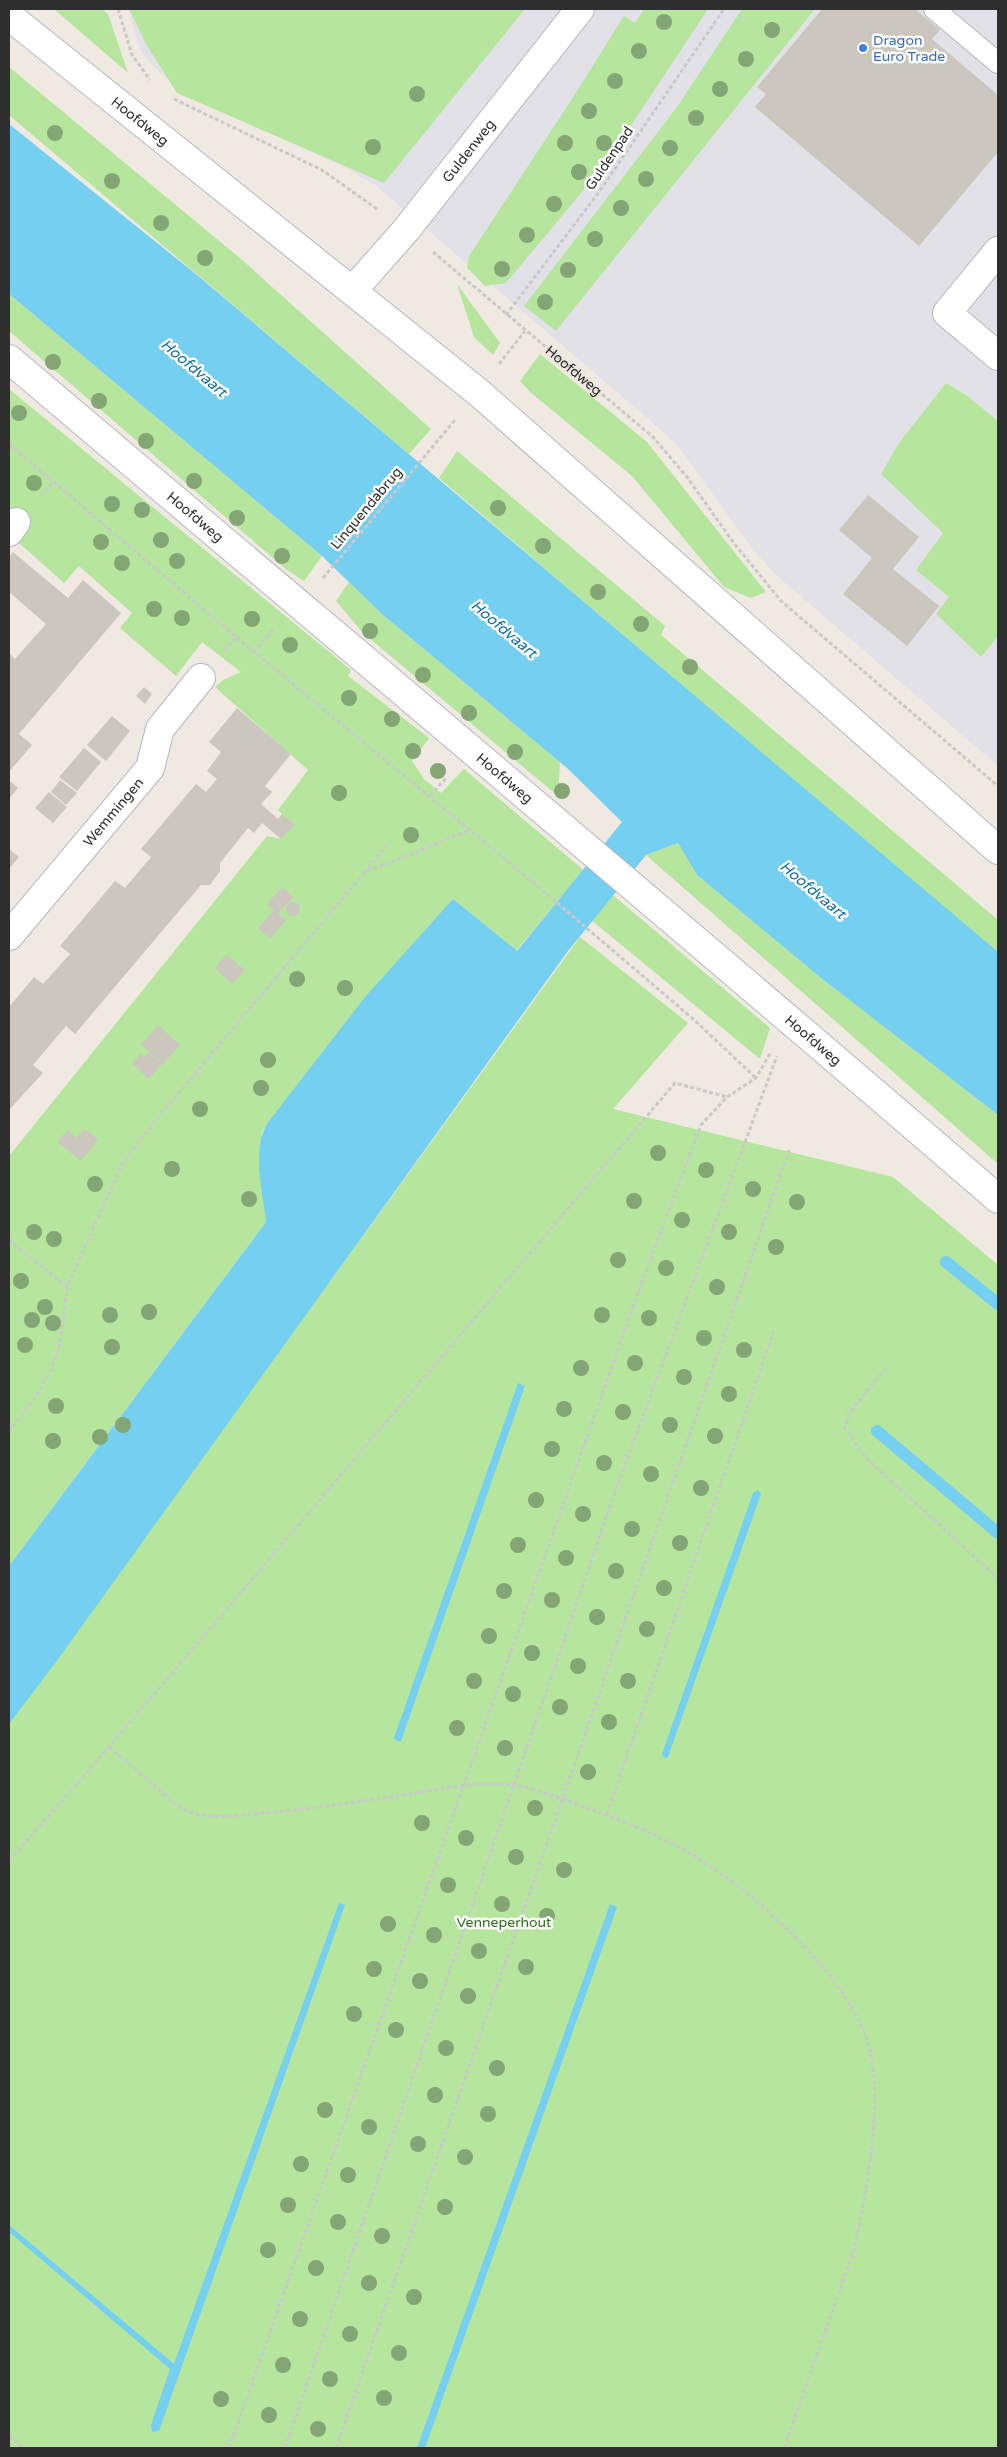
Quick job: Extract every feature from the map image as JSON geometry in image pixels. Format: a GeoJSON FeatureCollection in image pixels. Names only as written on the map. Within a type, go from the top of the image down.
{"type":"FeatureCollection","features":[{"type":"Feature","properties":{"kind":"street","name":"Guldenweg"},"geometry":{"type":"LineString","coordinates":[[353,290],[406,230],[580,9]]}},
{"type":"Feature","properties":{"kind":"street","name":"Hoofdweg"},"geometry":{"type":"LineString","coordinates":[[9,16],[478,392],[998,850]]}},
{"type":"Feature","properties":{"kind":"street"},"geometry":{"type":"LineString","coordinates":[[998,251],[947,313],[998,356]]}},
{"type":"Feature","properties":{"kind":"street","name":"Hoofdweg"},"geometry":{"type":"LineString","coordinates":[[9,359],[576,836],[998,1199]]}},
{"type":"Feature","properties":{"kind":"street","name":"Wemmingen"},"geometry":{"type":"LineString","coordinates":[[9,936],[150,768],[160,729],[201,678]]}},
{"type":"Feature","properties":{"kind":"lane"},"geometry":{"type":"LineString","coordinates":[[934,9],[998,63]]}},
{"type":"Feature","properties":{"kind":"path"},"geometry":{"type":"LineString","coordinates":[[118,9],[132,55],[152,84]]}},
{"type":"Feature","properties":{"kind":"path","name":"Guldenpad"},"geometry":{"type":"LineString","coordinates":[[506,315],[599,192],[724,9]]}},
{"type":"Feature","properties":{"kind":"path","name":"Hoofdweg"},"geometry":{"type":"LineString","coordinates":[[166,95],[322,170],[406,230],[653,437],[687,477],[733,542],[781,601],[998,786]]}},
{"type":"Feature","properties":{"kind":"path"},"geometry":{"type":"LineString","coordinates":[[9,444],[236,637],[535,884],[692,1018],[756,1078],[727,1097],[700,1125],[640,1288],[229,2448]]}},
{"type":"Feature","properties":{"kind":"path","name":"Linquendabrug"},"geometry":{"type":"LineString","coordinates":[[322,579],[435,444]]}},
{"type":"Feature","properties":{"kind":"path"},"geometry":{"type":"LineString","coordinates":[[39,499],[54,481]]}},
{"type":"Feature","properties":{"kind":"path"},"geometry":{"type":"LineString","coordinates":[[364,873],[470,830]]}},
{"type":"Feature","properties":{"kind":"path"},"geometry":{"type":"LineString","coordinates":[[9,1431],[26,1412],[54,1361],[62,1332],[67,1287],[122,1164],[152,1125],[388,844]]}},
{"type":"Feature","properties":{"kind":"path"},"geometry":{"type":"LineString","coordinates":[[285,2448],[616,1489],[791,1020]]}},
{"type":"Feature","properties":{"kind":"path"},"geometry":{"type":"LineString","coordinates":[[9,1861],[109,1747],[536,1248],[653,1106],[675,1083],[727,1097]]}},
{"type":"Feature","properties":{"kind":"path"},"geometry":{"type":"LineString","coordinates":[[336,2448],[789,1150]]}},
{"type":"Feature","properties":{"kind":"path"},"geometry":{"type":"LineString","coordinates":[[9,1240],[67,1287]]}},
{"type":"Feature","properties":{"kind":"path"},"geometry":{"type":"LineString","coordinates":[[607,1814],[774,1330]]}},
{"type":"Feature","properties":{"kind":"path"},"geometry":{"type":"LineString","coordinates":[[886,1368],[849,1413],[845,1428],[866,1458],[998,1578]]}},
{"type":"Feature","properties":{"kind":"path"},"geometry":{"type":"LineString","coordinates":[[109,1747],[180,1808],[193,1814],[210,1817],[285,1812],[464,1786],[514,1785],[607,1814],[653,1834],[721,1874],[782,1925],[840,1988],[859,2022],[870,2049],[875,2088],[875,2113],[861,2219],[854,2250],[784,2448]]}},
{"type":"Feature","properties":{"kind":"path"},"geometry":{"type":"LineString","coordinates":[[9,2436],[23,2448]]}},
{"type":"Feature","properties":{"kind":"shaded area"},"geometry":{"type":"Polygon","coordinates":[[[128,9],[998,9],[998,766],[776,575],[751,547],[679,447],[660,429],[375,185],[340,165],[191,96],[164,76],[146,59],[139,48],[128,9]]]}},
{"type":"Feature","properties":{"kind":"green space"},"geometry":{"type":"Polygon","coordinates":[[[54,9],[102,9],[108,14],[128,73],[54,9]]]}},
{"type":"Feature","properties":{"kind":"green space"},"geometry":{"type":"Polygon","coordinates":[[[129,9],[525,9],[384,183],[177,93],[146,44],[129,9]]]}},
{"type":"Feature","properties":{"kind":"green space"},"geometry":{"type":"Polygon","coordinates":[[[644,9],[708,9],[607,162],[506,283],[485,286],[467,268],[469,256],[624,16],[635,23],[644,9]]]}},
{"type":"Feature","properties":{"kind":"green space"},"geometry":{"type":"Polygon","coordinates":[[[742,9],[815,9],[556,331],[524,306],[677,107],[742,9]]]}},
{"type":"Feature","properties":{"kind":"green space"},"geometry":{"type":"Polygon","coordinates":[[[9,67],[241,259],[431,429],[409,454],[9,115],[9,67]]]}},
{"type":"Feature","properties":{"kind":"green space"},"geometry":{"type":"Polygon","coordinates":[[[457,284],[500,343],[493,355],[474,337],[457,284]]]}},
{"type":"Feature","properties":{"kind":"green space"},"geometry":{"type":"Polygon","coordinates":[[[9,294],[322,556],[304,581],[287,570],[9,331],[9,294]]]}},
{"type":"Feature","properties":{"kind":"green space"},"geometry":{"type":"Polygon","coordinates":[[[540,354],[647,442],[766,592],[751,598],[724,587],[632,476],[530,392],[520,381],[540,354]]]}},
{"type":"Feature","properties":{"kind":"green space"},"geometry":{"type":"Polygon","coordinates":[[[946,383],[966,395],[998,421],[998,636],[981,657],[936,614],[949,597],[916,570],[943,533],[881,474],[899,443],[946,383]]]}},
{"type":"Feature","properties":{"kind":"green space"},"geometry":{"type":"Polygon","coordinates":[[[9,389],[351,670],[348,676],[429,738],[412,761],[424,779],[441,793],[464,769],[770,1028],[760,1059],[562,896],[516,951],[453,899],[263,1130],[259,1149],[266,1222],[9,1566],[9,1156],[267,836],[281,839],[294,825],[278,810],[308,770],[215,687],[223,680],[241,672],[202,642],[176,676],[120,628],[132,613],[79,566],[64,583],[9,534],[9,389]]]}},
{"type":"Feature","properties":{"kind":"green space"},"geometry":{"type":"Polygon","coordinates":[[[457,451],[665,626],[661,635],[998,920],[998,956],[439,478],[457,451]]]}},
{"type":"Feature","properties":{"kind":"green space"},"geometry":{"type":"Polygon","coordinates":[[[349,582],[383,615],[560,762],[558,796],[363,633],[336,601],[349,582]]]}},
{"type":"Feature","properties":{"kind":"green space"},"geometry":{"type":"Polygon","coordinates":[[[678,843],[697,875],[821,978],[998,1115],[998,1164],[646,855],[678,843]]]}},
{"type":"Feature","properties":{"kind":"green space","name":"Venneperhout"},"geometry":{"type":"Polygon","coordinates":[[[580,937],[688,1023],[613,1109],[893,1177],[998,1265],[998,2448],[9,2448],[9,1724],[580,937]]]}},
{"type":"Feature","properties":{"kind":"water","name":"Hoofdvaart"},"geometry":{"type":"Polygon","coordinates":[[[9,124],[197,275],[998,952],[998,1115],[821,978],[697,875],[678,843],[646,855],[568,951],[56,1662],[9,1724],[9,1566],[266,1222],[259,1156],[263,1132],[269,1121],[366,996],[453,899],[517,951],[622,822],[567,768],[383,615],[322,556],[9,294],[9,124]]]}},
{"type":"Feature","properties":{"kind":"water"},"geometry":{"type":"Polygon","coordinates":[[[518,1383],[525,1386],[401,1741],[397,1741],[394,1738],[518,1383]]]}},
{"type":"Feature","properties":{"kind":"water"},"geometry":{"type":"Polygon","coordinates":[[[758,1490],[761,1494],[668,1757],[664,1758],[662,1754],[753,1493],[758,1490]]]}},
{"type":"Feature","properties":{"kind":"water"},"geometry":{"type":"Polygon","coordinates":[[[339,1903],[345,1905],[159,2431],[152,2432],[151,2425],[170,2369],[9,2232],[9,2225],[174,2364],[339,1903]]]}},
{"type":"Feature","properties":{"kind":"water"},"geometry":{"type":"Polygon","coordinates":[[[610,1904],[617,1907],[425,2448],[417,2448],[610,1904]]]}},
{"type":"Feature","properties":{"kind":"building"},"geometry":{"type":"Polygon","coordinates":[[[822,9],[915,9],[940,30],[932,39],[998,95],[998,152],[919,246],[755,107],[766,94],[757,87],[822,9]]]}},
{"type":"Feature","properties":{"kind":"building"},"geometry":{"type":"Polygon","coordinates":[[[868,495],[919,537],[893,569],[939,606],[907,646],[843,594],[872,558],[839,530],[868,495]]]}},
{"type":"Feature","properties":{"kind":"building"},"geometry":{"type":"Polygon","coordinates":[[[13,552],[68,598],[83,580],[121,613],[19,734],[32,745],[9,772],[9,653],[15,659],[46,624],[9,592],[9,557],[13,552]]]}},
{"type":"Feature","properties":{"kind":"building"},"geometry":{"type":"Polygon","coordinates":[[[144,687],[152,694],[145,704],[136,696],[144,687]]]}},
{"type":"Feature","properties":{"kind":"building"},"geometry":{"type":"Polygon","coordinates":[[[237,708],[291,754],[265,786],[272,792],[261,804],[278,819],[282,814],[295,825],[281,839],[262,823],[254,833],[248,828],[220,863],[220,871],[210,885],[201,885],[75,1034],[66,1026],[33,1065],[43,1073],[9,1110],[9,1007],[34,977],[43,984],[70,954],[60,946],[115,881],[125,888],[151,857],[141,849],[196,784],[206,792],[217,779],[207,771],[221,752],[209,742],[237,708]]]}},
{"type":"Feature","properties":{"kind":"building"},"geometry":{"type":"Polygon","coordinates":[[[112,716],[130,731],[106,761],[87,745],[112,716]]]}},
{"type":"Feature","properties":{"kind":"building"},"geometry":{"type":"Polygon","coordinates":[[[84,748],[101,762],[77,791],[59,777],[84,748]]]}},
{"type":"Feature","properties":{"kind":"building"},"geometry":{"type":"Polygon","coordinates":[[[9,780],[18,788],[9,799],[9,780]]]}},
{"type":"Feature","properties":{"kind":"building"},"geometry":{"type":"Polygon","coordinates":[[[60,780],[77,793],[66,805],[51,792],[60,780]]]}},
{"type":"Feature","properties":{"kind":"building"},"geometry":{"type":"Polygon","coordinates":[[[49,792],[67,807],[53,823],[35,808],[49,792]]]}},
{"type":"Feature","properties":{"kind":"building"},"geometry":{"type":"Polygon","coordinates":[[[9,849],[19,857],[9,869],[9,849]]]}},
{"type":"Feature","properties":{"kind":"building"},"geometry":{"type":"Polygon","coordinates":[[[282,887],[293,897],[278,914],[286,920],[270,939],[258,928],[274,910],[267,904],[282,887]]]}},
{"type":"Feature","properties":{"kind":"building"},"geometry":{"type":"Polygon","coordinates":[[[290,902],[296,902],[300,909],[296,916],[290,916],[286,912],[286,906],[290,902]]]}},
{"type":"Feature","properties":{"kind":"building"},"geometry":{"type":"Polygon","coordinates":[[[226,955],[245,970],[233,984],[214,968],[226,955]]]}},
{"type":"Feature","properties":{"kind":"building"},"geometry":{"type":"Polygon","coordinates":[[[158,1025],[180,1045],[163,1064],[141,1045],[158,1025]]]}},
{"type":"Feature","properties":{"kind":"building"},"geometry":{"type":"Polygon","coordinates":[[[148,1052],[162,1064],[149,1079],[132,1064],[141,1053],[144,1057],[148,1052]]]}},
{"type":"Feature","properties":{"kind":"building"},"geometry":{"type":"Polygon","coordinates":[[[85,1129],[98,1140],[81,1161],[57,1142],[67,1130],[76,1138],[85,1129]]]}},
{"type":"Feature","properties":{"kind":"waterway"},"geometry":{"type":"LineString","coordinates":[[946,1262],[998,1304]]}},
{"type":"Feature","properties":{"kind":"waterway"},"geometry":{"type":"LineString","coordinates":[[877,1431],[998,1533]]}},
{"type":"Feature","properties":{"kind":"place","name":"Dragon Euro Trade"},"geometry":{"type":"Point","coordinates":[863,48]}}]}
